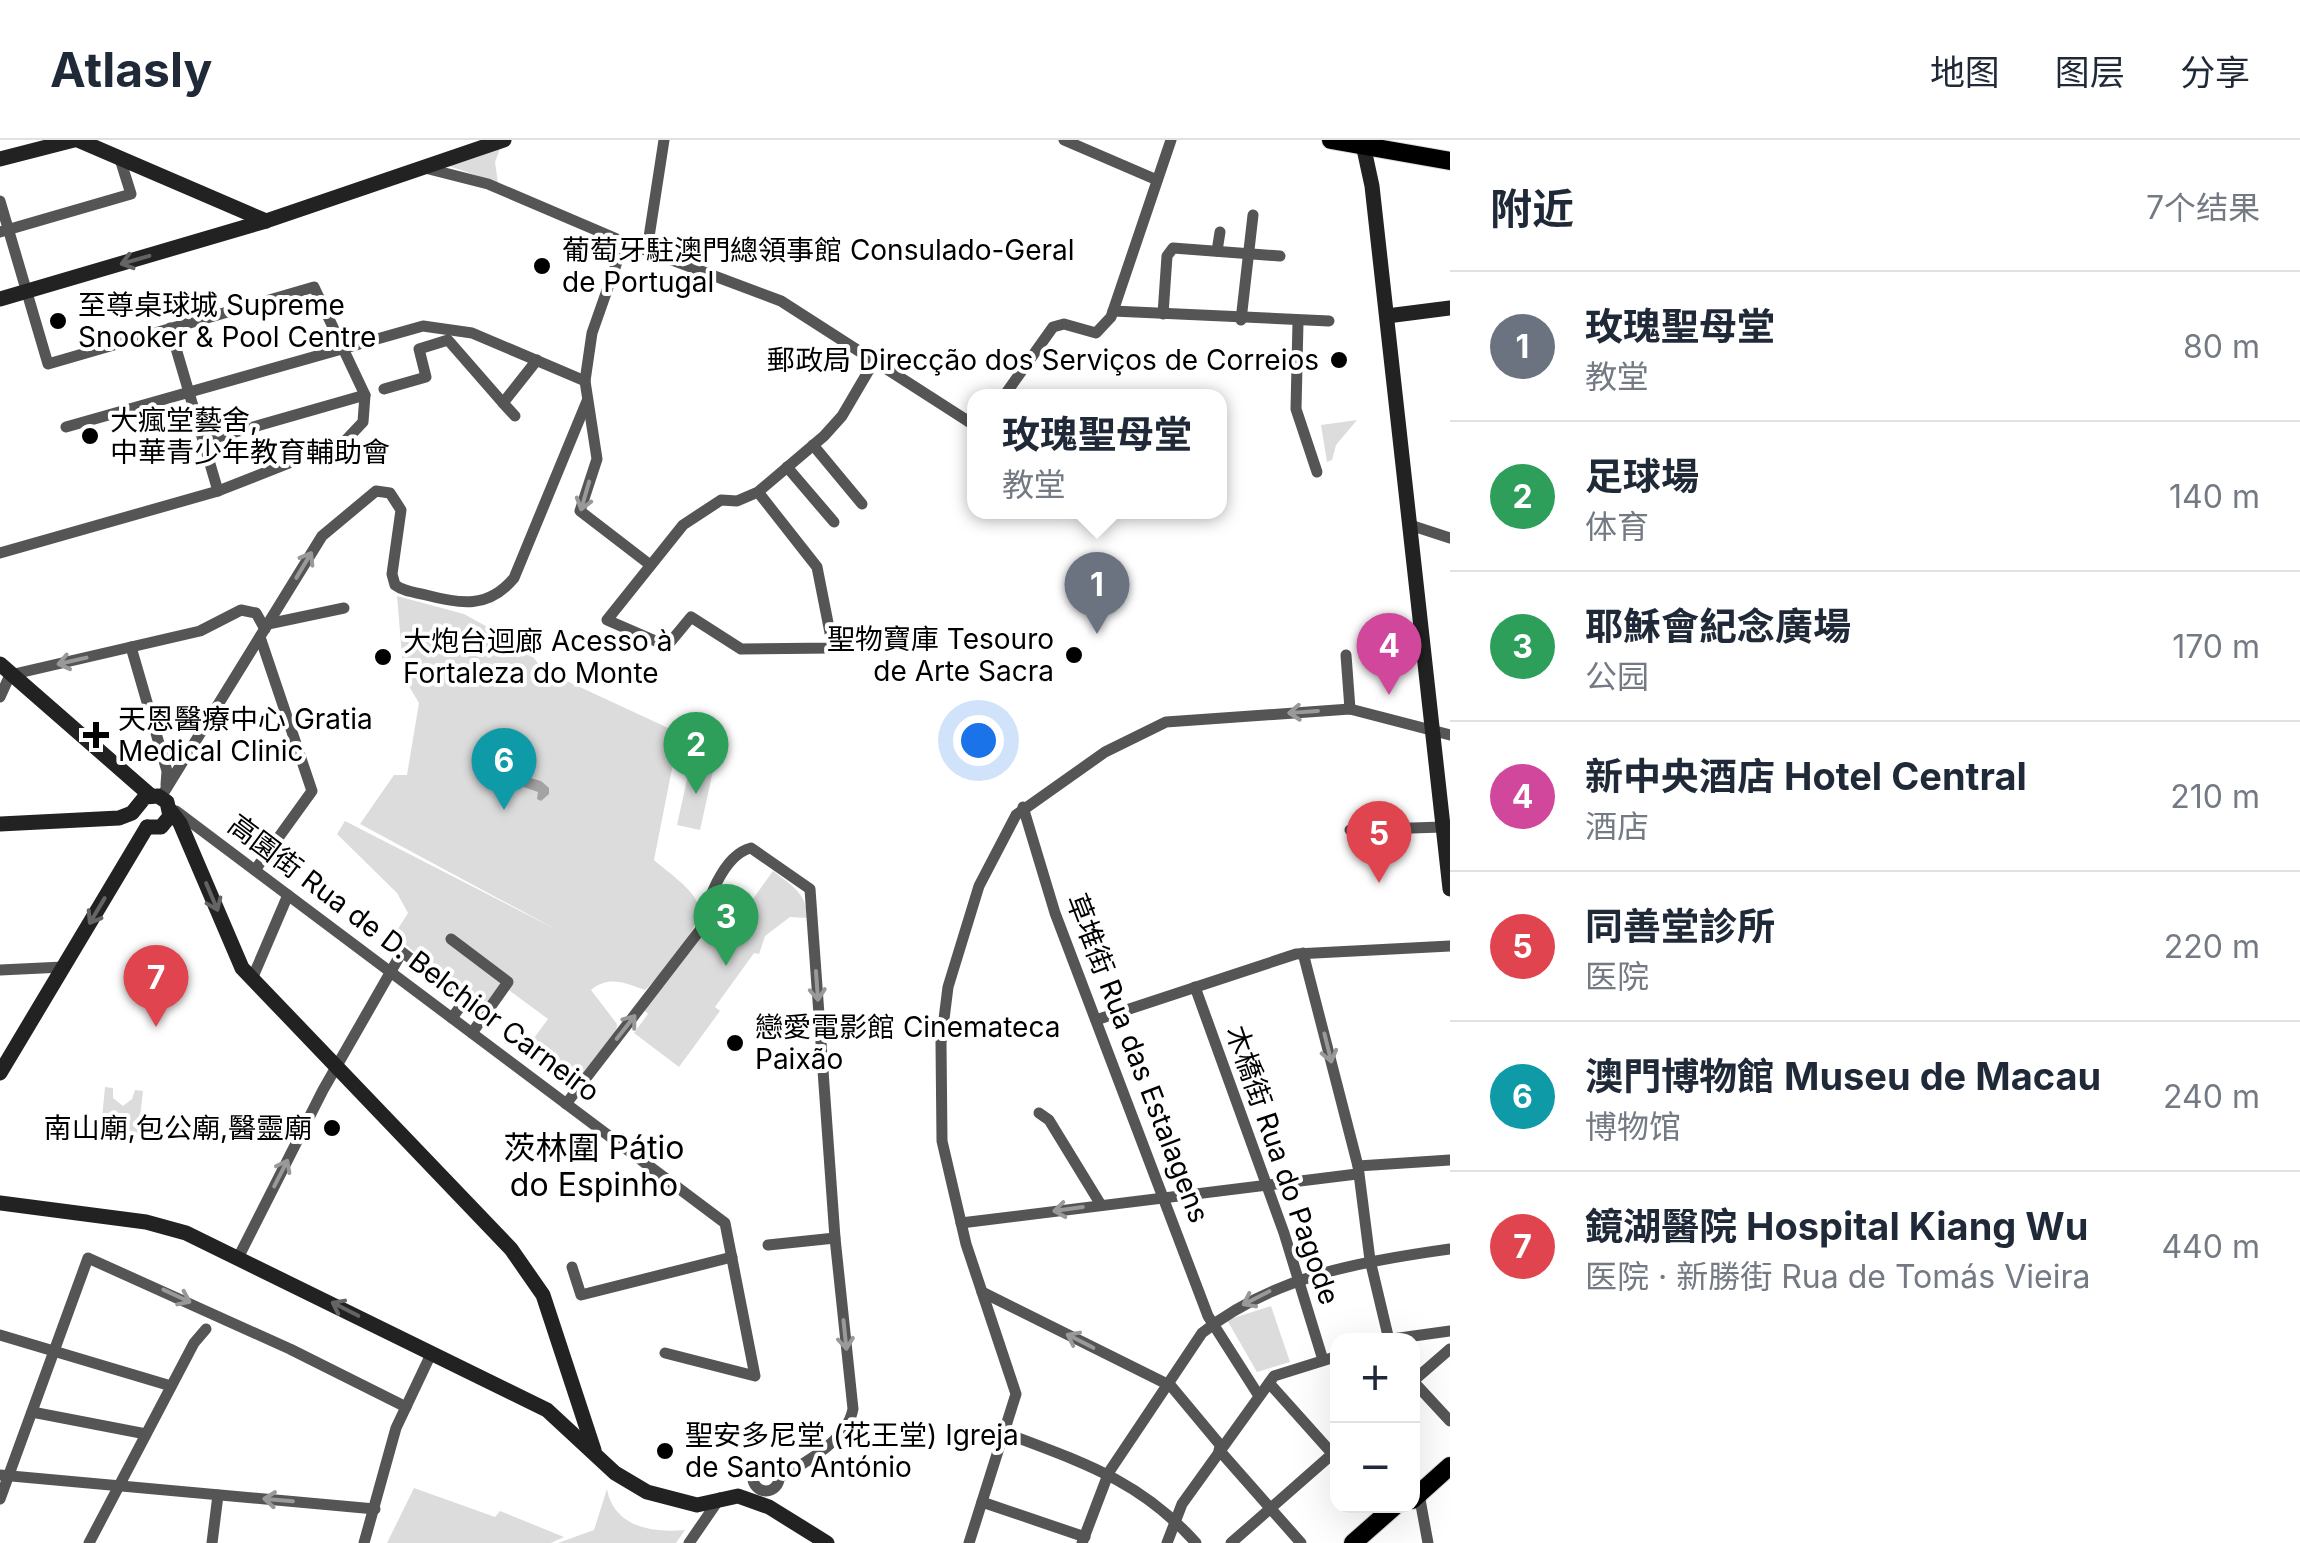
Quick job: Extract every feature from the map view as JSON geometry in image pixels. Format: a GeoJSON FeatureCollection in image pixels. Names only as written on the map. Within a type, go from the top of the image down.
{"type":"FeatureCollection","features":[{"type":"Feature","properties":{"kind":"main road"},"geometry":{"type":"LineString","coordinates":[[1331,140],[1450,161]]}},
{"type":"Feature","properties":{"kind":"main road"},"geometry":{"type":"LineString","coordinates":[[1420,1489],[1450,1458]]}},
{"type":"Feature","properties":{"kind":"main road"},"geometry":{"type":"LineString","coordinates":[[1420,1490],[1450,1466]]}},
{"type":"Feature","properties":{"kind":"main road"},"geometry":{"type":"LineString","coordinates":[[1353,1543],[1381,1513]]}},
{"type":"Feature","properties":{"kind":"main road"},"geometry":{"type":"LineString","coordinates":[[1364,1543],[1395,1513]]}},
{"type":"Feature","properties":{"kind":"street"},"geometry":{"type":"LineString","coordinates":[[0,159],[76,140],[266,222]]}},
{"type":"Feature","properties":{"kind":"street"},"geometry":{"type":"LineString","coordinates":[[0,299],[266,222],[504,140]]}},
{"type":"Feature","properties":{"kind":"street"},"geometry":{"type":"LineString","coordinates":[[476,150],[513,140]]}},
{"type":"Feature","properties":{"kind":"street"},"geometry":{"type":"LineString","coordinates":[[647,250],[664,140]]}},
{"type":"Feature","properties":{"kind":"street"},"geometry":{"type":"LineString","coordinates":[[1064,140],[1157,180]]}},
{"type":"Feature","properties":{"kind":"street"},"geometry":{"type":"LineString","coordinates":[[1009,389],[1050,330],[1060,324],[1096,333],[1113,311],[1171,140]]}},
{"type":"Feature","properties":{"kind":"street"},"geometry":{"type":"LineString","coordinates":[[1368,144],[1450,889]]}},
{"type":"Feature","properties":{"kind":"street"},"geometry":{"type":"LineString","coordinates":[[4,231],[131,194],[120,158]]}},
{"type":"Feature","properties":{"kind":"street"},"geometry":{"type":"LineString","coordinates":[[423,168],[488,184],[624,242],[781,301],[876,358],[967,420]]}},
{"type":"Feature","properties":{"kind":"street"},"geometry":{"type":"LineString","coordinates":[[0,201],[4,231],[48,364],[314,286],[365,395],[366,416],[351,437],[218,491],[0,553]]}},
{"type":"Feature","properties":{"kind":"street"},"geometry":{"type":"LineString","coordinates":[[229,232],[239,219],[232,207]]}},
{"type":"Feature","properties":{"kind":"street"},"geometry":{"type":"LineString","coordinates":[[1242,320],[1246,252],[1253,215]]}},
{"type":"Feature","properties":{"kind":"street"},"geometry":{"type":"LineString","coordinates":[[1217,251],[1220,232]]}},
{"type":"Feature","properties":{"kind":"street"},"geometry":{"type":"LineString","coordinates":[[624,242],[592,333],[586,380],[597,459],[581,515],[649,564]]}},
{"type":"Feature","properties":{"kind":"street"},"geometry":{"type":"LineString","coordinates":[[1163,314],[1168,251],[1280,256]]}},
{"type":"Feature","properties":{"kind":"street"},"geometry":{"type":"LineString","coordinates":[[1386,316],[1450,308]]}},
{"type":"Feature","properties":{"kind":"street"},"geometry":{"type":"LineString","coordinates":[[1113,311],[1329,322]]}},
{"type":"Feature","properties":{"kind":"street"},"geometry":{"type":"LineString","coordinates":[[1298,322],[1296,409],[1317,472]]}},
{"type":"Feature","properties":{"kind":"street"},"geometry":{"type":"LineString","coordinates":[[66,427],[342,346],[405,329],[436,326],[472,333],[586,380]]}},
{"type":"Feature","properties":{"kind":"street"},"geometry":{"type":"LineString","coordinates":[[170,328],[218,491]]}},
{"type":"Feature","properties":{"kind":"street"},"geometry":{"type":"LineString","coordinates":[[384,389],[426,377],[419,349],[448,340],[516,416]]}},
{"type":"Feature","properties":{"kind":"street"},"geometry":{"type":"LineString","coordinates":[[758,492],[816,567],[833,648],[740,649],[692,617],[668,646],[607,620],[682,527],[716,504],[738,501],[758,492],[813,445],[842,416],[876,358]]}},
{"type":"Feature","properties":{"kind":"street"},"geometry":{"type":"LineString","coordinates":[[503,403],[537,360]]}},
{"type":"Feature","properties":{"kind":"street"},"geometry":{"type":"LineString","coordinates":[[204,441],[365,395]]}},
{"type":"Feature","properties":{"kind":"street"},"geometry":{"type":"LineString","coordinates":[[147,827],[138,818],[158,802],[322,536],[370,493],[390,494],[401,510],[392,580],[406,591],[462,605],[495,594],[514,578],[587,401]]}},
{"type":"Feature","properties":{"kind":"street"},"geometry":{"type":"LineString","coordinates":[[813,445],[862,504]]}},
{"type":"Feature","properties":{"kind":"street"},"geometry":{"type":"LineString","coordinates":[[787,467],[834,522]]}},
{"type":"Feature","properties":{"kind":"street"},"geometry":{"type":"LineString","coordinates":[[1410,525],[1450,538]]}},
{"type":"Feature","properties":{"kind":"street"},"geometry":{"type":"LineString","coordinates":[[264,630],[344,608]]}},
{"type":"Feature","properties":{"kind":"street"},"geometry":{"type":"LineString","coordinates":[[6,670],[200,631],[236,611],[256,614],[312,790],[255,870]]}},
{"type":"Feature","properties":{"kind":"street"},"geometry":{"type":"LineString","coordinates":[[131,647],[168,775],[158,802],[164,825],[147,827]]}},
{"type":"Feature","properties":{"kind":"street"},"geometry":{"type":"LineString","coordinates":[[1346,654],[1350,709]]}},
{"type":"Feature","properties":{"kind":"street"},"geometry":{"type":"LineString","coordinates":[[6,670],[180,822],[240,964],[511,1248],[536,1282],[595,1454]]}},
{"type":"Feature","properties":{"kind":"street"},"geometry":{"type":"LineString","coordinates":[[0,697],[6,670]]}},
{"type":"Feature","properties":{"kind":"street"},"geometry":{"type":"LineString","coordinates":[[969,1543],[1005,1434],[1015,1389],[961,1223],[942,1141],[941,1043],[948,987],[979,886],[1023,808],[1106,752],[1166,722],[1350,709],[1450,736]]}},
{"type":"Feature","properties":{"kind":"street"},"geometry":{"type":"LineString","coordinates":[[0,824],[110,818],[158,802]]}},
{"type":"Feature","properties":{"kind":"street","name":"高園街 Rua de D. Belchior Carneiro"},"geometry":{"type":"LineString","coordinates":[[158,802],[255,870],[725,1223],[732,1257]]}},
{"type":"Feature","properties":{"kind":"street","name":"草堆街 Rua das Estalagens"},"geometry":{"type":"LineString","coordinates":[[1023,808],[1055,913],[1099,1019],[1213,1324],[1259,1396]]}},
{"type":"Feature","properties":{"kind":"street"},"geometry":{"type":"LineString","coordinates":[[110,818],[130,830],[131,854]]}},
{"type":"Feature","properties":{"kind":"street"},"geometry":{"type":"LineString","coordinates":[[0,1073],[147,827]]}},
{"type":"Feature","properties":{"kind":"street"},"geometry":{"type":"LineString","coordinates":[[1350,830],[1443,827]]}},
{"type":"Feature","properties":{"kind":"street"},"geometry":{"type":"LineString","coordinates":[[566,1104],[700,930],[709,896],[740,852],[751,848],[810,888],[835,1238],[853,1415],[815,1456],[779,1478],[770,1490],[754,1482]]}},
{"type":"Feature","properties":{"kind":"street"},"geometry":{"type":"LineString","coordinates":[[252,979],[288,896]]}},
{"type":"Feature","properties":{"kind":"street"},"geometry":{"type":"LineString","coordinates":[[451,939],[508,982],[472,1033]]}},
{"type":"Feature","properties":{"kind":"street"},"geometry":{"type":"LineString","coordinates":[[1099,1019],[1303,954],[1450,946]]}},
{"type":"Feature","properties":{"kind":"street"},"geometry":{"type":"LineString","coordinates":[[239,1256],[388,970],[402,952],[465,1000],[452,1018]]}},
{"type":"Feature","properties":{"kind":"street"},"geometry":{"type":"LineString","coordinates":[[1303,954],[1358,1170],[1370,1260],[1386,1333]]}},
{"type":"Feature","properties":{"kind":"street"},"geometry":{"type":"LineString","coordinates":[[0,970],[63,967]]}},
{"type":"Feature","properties":{"kind":"street","name":"木橋街 Rua do Pagode"},"geometry":{"type":"LineString","coordinates":[[1195,987],[1266,1186],[1322,1360]]}},
{"type":"Feature","properties":{"kind":"street"},"geometry":{"type":"LineString","coordinates":[[1039,1112],[1049,1120],[1101,1204]]}},
{"type":"Feature","properties":{"kind":"street"},"geometry":{"type":"LineString","coordinates":[[961,1223],[1450,1160]]}},
{"type":"Feature","properties":{"kind":"street"},"geometry":{"type":"LineString","coordinates":[[0,1204],[167,1226],[239,1256],[548,1410],[615,1473],[666,1499],[697,1504],[725,1497],[754,1482]]}},
{"type":"Feature","properties":{"kind":"street"},"geometry":{"type":"LineString","coordinates":[[768,1245],[835,1238]]}},
{"type":"Feature","properties":{"kind":"street"},"geometry":{"type":"LineString","coordinates":[[982,1502],[1084,1540],[1109,1472],[1167,1384],[1213,1324],[1259,1294],[1370,1260],[1450,1249]]}},
{"type":"Feature","properties":{"kind":"street"},"geometry":{"type":"LineString","coordinates":[[572,1267],[581,1296],[732,1257],[756,1376],[665,1353]]}},
{"type":"Feature","properties":{"kind":"street"},"geometry":{"type":"LineString","coordinates":[[0,1498],[4,1475],[32,1412],[88,1258],[406,1407]]}},
{"type":"Feature","properties":{"kind":"street"},"geometry":{"type":"LineString","coordinates":[[982,1292],[1167,1384],[1301,1543]]}},
{"type":"Feature","properties":{"kind":"street"},"geometry":{"type":"LineString","coordinates":[[89,1543],[171,1386],[206,1329]]}},
{"type":"Feature","properties":{"kind":"street"},"geometry":{"type":"LineString","coordinates":[[1420,1335],[1450,1331]]}},
{"type":"Feature","properties":{"kind":"street"},"geometry":{"type":"LineString","coordinates":[[0,1336],[171,1386]]}},
{"type":"Feature","properties":{"kind":"street"},"geometry":{"type":"LineString","coordinates":[[1420,1375],[1450,1349]]}},
{"type":"Feature","properties":{"kind":"street"},"geometry":{"type":"LineString","coordinates":[[364,1543],[390,1447],[432,1352]]}},
{"type":"Feature","properties":{"kind":"street"},"geometry":{"type":"LineString","coordinates":[[1167,1543],[1176,1520],[1220,1448],[1274,1376],[1330,1358]]}},
{"type":"Feature","properties":{"kind":"street"},"geometry":{"type":"LineString","coordinates":[[1269,1383],[1330,1448]]}},
{"type":"Feature","properties":{"kind":"street"},"geometry":{"type":"LineString","coordinates":[[1420,1389],[1450,1421]]}},
{"type":"Feature","properties":{"kind":"street"},"geometry":{"type":"LineString","coordinates":[[548,1410],[562,1406],[575,1394]]}},
{"type":"Feature","properties":{"kind":"street"},"geometry":{"type":"LineString","coordinates":[[32,1412],[146,1434]]}},
{"type":"Feature","properties":{"kind":"street"},"geometry":{"type":"LineString","coordinates":[[1005,1434],[1109,1472],[1176,1520],[1196,1543]]}},
{"type":"Feature","properties":{"kind":"street"},"geometry":{"type":"LineString","coordinates":[[1232,1543],[1330,1459]]}},
{"type":"Feature","properties":{"kind":"street"},"geometry":{"type":"LineString","coordinates":[[754,1482],[756,1470],[764,1465],[773,1467],[779,1478]]}},
{"type":"Feature","properties":{"kind":"street"},"geometry":{"type":"LineString","coordinates":[[4,1475],[375,1509]]}},
{"type":"Feature","properties":{"kind":"street"},"geometry":{"type":"LineString","coordinates":[[212,1543],[218,1494]]}},
{"type":"Feature","properties":{"kind":"street"},"geometry":{"type":"LineString","coordinates":[[725,1497],[788,1510],[827,1543]]}},
{"type":"Feature","properties":{"kind":"street"},"geometry":{"type":"LineString","coordinates":[[689,1543],[725,1497]]}},
{"type":"Feature","properties":{"kind":"street"},"geometry":{"type":"LineString","coordinates":[[1418,1513],[1428,1543]]}},
{"type":"Feature","properties":{"kind":"shaded area"},"geometry":{"type":"Polygon","coordinates":[[[500,149],[495,162],[498,183],[446,165],[500,149]]]}},
{"type":"Feature","properties":{"kind":"shaded area"},"geometry":{"type":"Polygon","coordinates":[[[1357,420],[1336,445],[1332,460],[1327,462],[1321,425],[1357,420]]]}},
{"type":"Feature","properties":{"kind":"shaded area"},"geometry":{"type":"Polygon","coordinates":[[[397,596],[464,614],[527,649],[543,670],[679,733],[654,860],[691,893],[698,914],[680,950],[645,990],[611,982],[591,990],[617,1024],[616,1033],[568,1092],[539,1060],[523,1053],[548,1019],[506,988],[482,1016],[458,988],[394,935],[408,913],[397,893],[337,834],[345,821],[559,931],[360,824],[394,775],[407,775],[419,703],[404,678],[397,596]]]}},
{"type":"Feature","properties":{"kind":"shaded area"},"geometry":{"type":"Polygon","coordinates":[[[692,757],[715,762],[700,830],[677,825],[692,757]]]}},
{"type":"Feature","properties":{"kind":"shaded area"},"geometry":{"type":"Polygon","coordinates":[[[481,764],[541,781],[549,788],[549,794],[541,801],[537,799],[538,792],[481,772],[478,777],[472,769],[481,764]]]}},
{"type":"Feature","properties":{"kind":"shaded area"},"geometry":{"type":"Polygon","coordinates":[[[773,871],[801,896],[807,918],[790,917],[765,936],[759,954],[754,953],[715,1007],[720,1011],[679,1067],[634,1033],[648,1014],[643,1009],[715,916],[732,928],[773,871]]]}},
{"type":"Feature","properties":{"kind":"shaded area"},"geometry":{"type":"Polygon","coordinates":[[[105,1087],[113,1088],[113,1098],[123,1106],[135,1090],[143,1091],[138,1135],[101,1129],[105,1087]]]}},
{"type":"Feature","properties":{"kind":"shaded area"},"geometry":{"type":"Polygon","coordinates":[[[1271,1306],[1290,1362],[1257,1372],[1227,1320],[1271,1306]]]}},
{"type":"Feature","properties":{"kind":"shaded area"},"geometry":{"type":"Polygon","coordinates":[[[414,1488],[495,1517],[500,1511],[564,1537],[551,1543],[387,1543],[414,1488]]]}},
{"type":"Feature","properties":{"kind":"shaded area"},"geometry":{"type":"Polygon","coordinates":[[[607,1489],[618,1512],[636,1525],[685,1530],[676,1543],[558,1543],[594,1530],[607,1489]]]}},
{"type":"Feature","properties":{"kind":"place","name":"葡萄牙駐澳門總領事館 Consulado-Geral de Portugal"},"geometry":{"type":"Point","coordinates":[542,266]}},
{"type":"Feature","properties":{"kind":"place","name":"至尊桌球城 Supreme Snooker & Pool Centre"},"geometry":{"type":"Point","coordinates":[58,321]}},
{"type":"Feature","properties":{"kind":"place","name":"郵政局 Direcção dos Serviços de Correios"},"geometry":{"type":"Point","coordinates":[1339,360]}},
{"type":"Feature","properties":{"kind":"place","name":"大瘋堂藝舍, 中華青少年教育輔助會"},"geometry":{"type":"Point","coordinates":[90,436]}},
{"type":"Feature","properties":{"kind":"place","name":"玫瑰聖母堂"},"geometry":{"type":"Point","coordinates":[1097,634]}},
{"type":"Feature","properties":{"kind":"place","name":"聖物寶庫 Tesouro de Arte Sacra"},"geometry":{"type":"Point","coordinates":[1074,655]}},
{"type":"Feature","properties":{"kind":"place","name":"大炮台迴廊 Acesso à Fortaleza do Monte"},"geometry":{"type":"Point","coordinates":[383,657]}},
{"type":"Feature","properties":{"kind":"place","name":"新中央酒店 Hotel Central"},"geometry":{"type":"Point","coordinates":[1389,695]}},
{"type":"Feature","properties":{"kind":"place","name":"天恩醫療中心 Gratia Medical Clinic"},"geometry":{"type":"Point","coordinates":[96,735]}},
{"type":"Feature","properties":{"kind":"place","name":"足球場"},"geometry":{"type":"Point","coordinates":[696,794]}},
{"type":"Feature","properties":{"kind":"place","name":"澳門博物館 Museu de Macau"},"geometry":{"type":"Point","coordinates":[504,810]}},
{"type":"Feature","properties":{"kind":"place","name":"同善堂診所"},"geometry":{"type":"Point","coordinates":[1379,883]}},
{"type":"Feature","properties":{"kind":"place","name":"耶穌會紀念廣場"},"geometry":{"type":"Point","coordinates":[726,966]}},
{"type":"Feature","properties":{"kind":"place","name":"鏡湖醫院 Hospital Kiang Wu"},"geometry":{"type":"Point","coordinates":[156,1027]}},
{"type":"Feature","properties":{"kind":"place","name":"戀愛電影館 Cinemateca Paixão"},"geometry":{"type":"Point","coordinates":[735,1043]}},
{"type":"Feature","properties":{"kind":"place","name":"南山廟,包公廟,醫靈廟"},"geometry":{"type":"Point","coordinates":[332,1128]}},
{"type":"Feature","properties":{"kind":"place","name":"聖安多尼堂 (花王堂) Igreja de Santo António"},"geometry":{"type":"Point","coordinates":[665,1451]}},
{"type":"Feature","properties":{"kind":"district","name":"茨林圍 Pátio do Espinho"},"geometry":{"type":"Point","coordinates":[594,1166]}}]}
